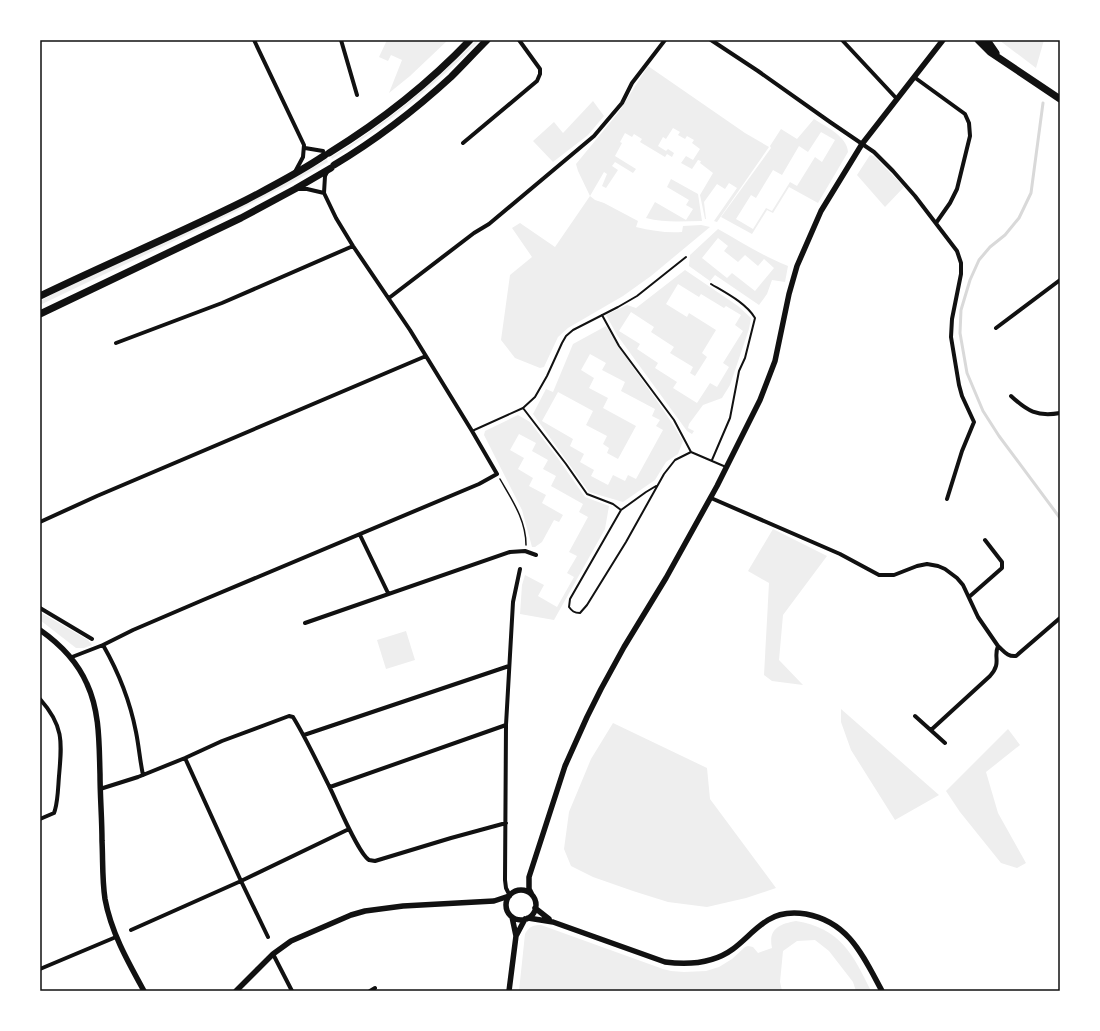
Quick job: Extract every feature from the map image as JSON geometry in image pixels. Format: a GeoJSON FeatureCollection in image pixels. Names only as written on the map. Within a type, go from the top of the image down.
{"type":"FeatureCollection","features":[{"type":"Feature","properties":{"kind":"main road"},"geometry":{"type":"LineString","coordinates":[[40,296],[192,226],[294,174],[367,128],[411,95],[443,67],[470,40]]}},
{"type":"Feature","properties":{"kind":"main road"},"geometry":{"type":"LineString","coordinates":[[40,314],[241,218],[331,168],[382,135],[448,80],[487,40]]}},
{"type":"Feature","properties":{"kind":"main road"},"geometry":{"type":"LineString","coordinates":[[974,40],[985,43]]}},
{"type":"Feature","properties":{"kind":"main road"},"geometry":{"type":"LineString","coordinates":[[978,40],[985,43],[1001,59],[1060,99]]}},
{"type":"Feature","properties":{"kind":"street"},"geometry":{"type":"LineString","coordinates":[[254,40],[305,148],[303,157],[294,174]]}},
{"type":"Feature","properties":{"kind":"street"},"geometry":{"type":"LineString","coordinates":[[341,40],[357,95]]}},
{"type":"Feature","properties":{"kind":"street"},"geometry":{"type":"LineString","coordinates":[[463,143],[538,79],[540,69],[519,40]]}},
{"type":"Feature","properties":{"kind":"street"},"geometry":{"type":"LineString","coordinates":[[389,298],[474,233],[489,224],[594,136],[622,102],[632,83],[665,40]]}},
{"type":"Feature","properties":{"kind":"street"},"geometry":{"type":"LineString","coordinates":[[711,40],[874,152],[893,171],[957,251],[961,263],[959,284],[952,319],[951,337],[959,385],[962,396],[974,422],[962,451],[947,498]]}},
{"type":"Feature","properties":{"kind":"street"},"geometry":{"type":"LineString","coordinates":[[842,40],[897,99]]}},
{"type":"Feature","properties":{"kind":"street"},"geometry":{"type":"LineString","coordinates":[[236,991],[273,954],[290,942],[345,917],[365,911],[403,906],[495,901],[509,896],[522,887],[529,877],[565,766],[600,689],[711,498],[760,400],[772,372],[789,294],[802,253],[824,205],[862,144],[943,40]]}},
{"type":"Feature","properties":{"kind":"street"},"geometry":{"type":"LineString","coordinates":[[914,77],[965,114],[969,123],[969,141],[957,189],[950,203],[936,223]]}},
{"type":"Feature","properties":{"kind":"street"},"geometry":{"type":"LineString","coordinates":[[305,148],[328,152]]}},
{"type":"Feature","properties":{"kind":"street"},"geometry":{"type":"LineString","coordinates":[[72,657],[103,646],[133,630],[479,484],[497,474],[426,356],[389,298],[353,246],[324,193],[325,176],[331,168]]}},
{"type":"Feature","properties":{"kind":"street"},"geometry":{"type":"LineString","coordinates":[[295,189],[307,189],[324,193]]}},
{"type":"Feature","properties":{"kind":"street"},"geometry":{"type":"LineString","coordinates":[[116,343],[222,303],[299,271],[353,246]]}},
{"type":"Feature","properties":{"kind":"street"},"geometry":{"type":"LineString","coordinates":[[996,328],[1060,280]]}},
{"type":"Feature","properties":{"kind":"street"},"geometry":{"type":"LineString","coordinates":[[40,522],[97,496],[426,356]]}},
{"type":"Feature","properties":{"kind":"street"},"geometry":{"type":"LineString","coordinates":[[1011,396],[1022,406],[1034,413],[1060,413]]}},
{"type":"Feature","properties":{"kind":"street"},"geometry":{"type":"LineString","coordinates":[[711,498],[840,554],[879,575],[894,575],[917,566],[927,564],[945,569],[957,578],[963,585],[984,627],[998,646],[1010,656],[1016,656],[1060,618]]}},
{"type":"Feature","properties":{"kind":"street"},"geometry":{"type":"LineString","coordinates":[[360,535],[388,593]]}},
{"type":"Feature","properties":{"kind":"street"},"geometry":{"type":"LineString","coordinates":[[969,597],[1000,570],[1002,566],[1002,562],[985,540]]}},
{"type":"Feature","properties":{"kind":"street"},"geometry":{"type":"LineString","coordinates":[[304,623],[510,552],[525,551],[536,555]]}},
{"type":"Feature","properties":{"kind":"street"},"geometry":{"type":"LineString","coordinates":[[509,991],[516,936],[512,917],[506,907],[509,896],[506,884],[506,725],[513,602],[520,569]]}},
{"type":"Feature","properties":{"kind":"street"},"geometry":{"type":"LineString","coordinates":[[40,608],[92,639]]}},
{"type":"Feature","properties":{"kind":"street"},"geometry":{"type":"LineString","coordinates":[[40,630],[72,657],[87,684],[93,703],[98,729],[102,875],[108,912],[116,937],[144,991]]}},
{"type":"Feature","properties":{"kind":"street"},"geometry":{"type":"LineString","coordinates":[[103,646],[124,687],[132,710],[143,775]]}},
{"type":"Feature","properties":{"kind":"street"},"geometry":{"type":"LineString","coordinates":[[931,730],[993,672],[998,663],[996,650],[998,646]]}},
{"type":"Feature","properties":{"kind":"street"},"geometry":{"type":"LineString","coordinates":[[304,735],[509,666]]}},
{"type":"Feature","properties":{"kind":"street"},"geometry":{"type":"LineString","coordinates":[[40,699],[51,712],[57,727],[61,738],[61,753],[56,810],[54,813],[40,819]]}},
{"type":"Feature","properties":{"kind":"street"},"geometry":{"type":"LineString","coordinates":[[100,790],[143,775],[222,741],[288,716],[293,717],[304,735],[349,829],[361,852],[369,860],[375,861],[451,838],[506,824]]}},
{"type":"Feature","properties":{"kind":"street"},"geometry":{"type":"LineString","coordinates":[[915,716],[945,743]]}},
{"type":"Feature","properties":{"kind":"street"},"geometry":{"type":"LineString","coordinates":[[330,787],[506,725]]}},
{"type":"Feature","properties":{"kind":"street"},"geometry":{"type":"LineString","coordinates":[[185,758],[268,937]]}},
{"type":"Feature","properties":{"kind":"street"},"geometry":{"type":"LineString","coordinates":[[131,930],[241,881],[349,829]]}},
{"type":"Feature","properties":{"kind":"street"},"geometry":{"type":"LineString","coordinates":[[516,936],[526,919],[534,912],[535,908],[536,903],[529,889],[529,877]]}},
{"type":"Feature","properties":{"kind":"street"},"geometry":{"type":"LineString","coordinates":[[517,891],[526,891],[532,896]]}},
{"type":"Feature","properties":{"kind":"street"},"geometry":{"type":"LineString","coordinates":[[495,901],[506,907]]}},
{"type":"Feature","properties":{"kind":"street"},"geometry":{"type":"LineString","coordinates":[[535,908],[553,922]]}},
{"type":"Feature","properties":{"kind":"street"},"geometry":{"type":"LineString","coordinates":[[512,917],[520,920],[526,919],[553,922],[665,962],[678,964],[716,958],[732,950],[769,919],[784,914],[802,913],[828,920],[847,934],[860,952],[882,991]]}},
{"type":"Feature","properties":{"kind":"street"},"geometry":{"type":"LineString","coordinates":[[40,969],[116,937]]}},
{"type":"Feature","properties":{"kind":"street"},"geometry":{"type":"LineString","coordinates":[[273,954],[292,991]]}},
{"type":"Feature","properties":{"kind":"street"},"geometry":{"type":"LineString","coordinates":[[370,991],[375,988]]}},
{"type":"Feature","properties":{"kind":"lane"},"geometry":{"type":"LineString","coordinates":[[472,431],[523,408],[538,393],[566,336],[573,330],[637,296],[686,257]]}},
{"type":"Feature","properties":{"kind":"lane"},"geometry":{"type":"LineString","coordinates":[[711,284],[748,309],[755,318],[739,371],[730,418],[712,460]]}},
{"type":"Feature","properties":{"kind":"lane"},"geometry":{"type":"LineString","coordinates":[[602,314],[619,346],[674,420],[691,452],[712,460],[727,468]]}},
{"type":"Feature","properties":{"kind":"lane"},"geometry":{"type":"LineString","coordinates":[[523,408],[566,464],[586,494],[613,504],[621,510]]}},
{"type":"Feature","properties":{"kind":"lane"},"geometry":{"type":"LineString","coordinates":[[656,486],[621,510],[570,599],[569,607],[576,613],[583,611],[600,585],[664,474],[675,460],[691,452]]}},
{"type":"Feature","properties":{"kind":"path"},"geometry":{"type":"LineString","coordinates":[[497,474],[516,506],[522,521],[526,535],[525,551]]}},
{"type":"Feature","properties":{"kind":"shaded area"},"geometry":{"type":"Polygon","coordinates":[[[387,40],[448,40],[410,76],[389,93],[402,60],[391,55],[388,61],[379,57],[387,40]]]}},
{"type":"Feature","properties":{"kind":"shaded area"},"geometry":{"type":"Polygon","coordinates":[[[476,40],[480,40],[427,89],[391,119],[332,159],[331,157],[351,145],[389,118],[442,73],[476,40]]]}},
{"type":"Feature","properties":{"kind":"shaded area"},"geometry":{"type":"Polygon","coordinates":[[[999,40],[1044,40],[1036,68],[999,40]]]}},
{"type":"Feature","properties":{"kind":"shaded area"},"geometry":{"type":"Polygon","coordinates":[[[648,66],[745,133],[769,147],[717,222],[714,221],[737,188],[729,183],[725,189],[717,184],[704,202],[705,219],[700,195],[713,173],[700,163],[701,161],[698,160],[692,169],[681,163],[686,156],[693,160],[700,149],[692,143],[694,140],[687,136],[685,139],[678,135],[680,132],[673,128],[666,139],[663,137],[658,146],[666,151],[668,149],[674,153],[672,157],[667,154],[665,157],[640,142],[642,139],[634,134],[632,137],[625,133],[620,142],[622,143],[615,156],[636,169],[633,173],[615,162],[612,166],[618,170],[606,188],[602,186],[607,174],[604,172],[590,196],[576,164],[618,113],[648,66]]]}},
{"type":"Feature","properties":{"kind":"shaded area"},"geometry":{"type":"Polygon","coordinates":[[[593,101],[604,116],[588,135],[553,162],[533,141],[554,122],[563,133],[593,101]]]}},
{"type":"Feature","properties":{"kind":"shaded area"},"geometry":{"type":"Polygon","coordinates":[[[814,119],[835,132],[847,146],[848,152],[818,203],[789,187],[773,213],[767,210],[752,234],[721,217],[771,148],[770,146],[781,129],[797,139],[814,119]],[[821,132],[808,152],[799,146],[782,175],[773,170],[756,198],[751,195],[736,219],[753,229],[766,208],[772,211],[790,182],[797,186],[815,157],[822,162],[835,140],[821,132]]]}},
{"type":"Feature","properties":{"kind":"shaded area"},"geometry":{"type":"Polygon","coordinates":[[[870,155],[874,156],[904,187],[885,207],[857,175],[870,155]]]}},
{"type":"Feature","properties":{"kind":"shaded area"},"geometry":{"type":"Polygon","coordinates":[[[327,159],[328,162],[286,186],[235,212],[40,305],[40,301],[65,287],[230,211],[327,159]]]}},
{"type":"Feature","properties":{"kind":"shaded area"},"geometry":{"type":"Polygon","coordinates":[[[671,179],[698,194],[702,221],[667,221],[646,218],[655,202],[686,220],[693,209],[686,205],[689,200],[667,187],[671,179]]]}},
{"type":"Feature","properties":{"kind":"shaded area"},"geometry":{"type":"Polygon","coordinates":[[[590,196],[595,200],[604,203],[638,221],[636,227],[648,230],[682,232],[683,226],[701,225],[710,227],[651,276],[623,296],[568,328],[558,337],[544,367],[540,368],[515,358],[501,340],[510,275],[532,257],[512,228],[520,223],[555,247],[590,196]]]}},
{"type":"Feature","properties":{"kind":"shaded area"},"geometry":{"type":"Polygon","coordinates":[[[718,229],[788,266],[785,282],[772,280],[767,294],[759,305],[715,275],[710,281],[689,266],[690,255],[718,229]],[[718,238],[702,258],[727,278],[732,273],[755,291],[774,268],[764,259],[758,266],[745,255],[738,262],[724,251],[728,246],[718,238]]]}},
{"type":"Feature","properties":{"kind":"shaded area"},"geometry":{"type":"Polygon","coordinates":[[[685,270],[738,306],[751,318],[749,329],[730,385],[722,398],[703,405],[689,424],[688,428],[694,431],[692,434],[687,431],[617,335],[606,315],[627,305],[636,308],[685,270]],[[678,284],[666,304],[687,317],[689,313],[716,330],[702,353],[707,357],[695,376],[690,373],[693,367],[670,353],[674,347],[651,332],[654,327],[631,312],[619,331],[640,344],[637,349],[658,363],[655,368],[677,382],[673,388],[697,403],[710,383],[717,387],[729,367],[723,363],[743,331],[735,325],[741,315],[726,306],[724,308],[701,294],[699,297],[678,284]]]}},
{"type":"Feature","properties":{"kind":"shaded area"},"geometry":{"type":"Polygon","coordinates":[[[606,326],[683,441],[678,454],[666,462],[655,480],[623,502],[589,492],[533,414],[546,389],[553,392],[573,344],[606,326]],[[590,354],[581,370],[594,378],[589,388],[608,398],[603,408],[636,426],[618,459],[607,453],[609,448],[603,444],[607,436],[586,425],[593,411],[558,392],[542,421],[573,439],[570,446],[584,454],[580,462],[594,470],[591,476],[608,485],[613,475],[625,481],[628,475],[636,479],[663,430],[656,426],[660,420],[652,416],[655,409],[621,391],[625,382],[602,370],[606,363],[590,354]]]}},
{"type":"Feature","properties":{"kind":"shaded area"},"geometry":{"type":"Polygon","coordinates":[[[518,415],[530,422],[585,497],[609,506],[605,529],[554,620],[520,614],[522,585],[525,575],[544,585],[538,596],[557,607],[574,577],[567,573],[577,556],[569,552],[588,517],[579,512],[583,504],[551,486],[556,476],[543,469],[548,460],[532,451],[536,443],[519,434],[510,450],[524,458],[518,469],[533,478],[529,486],[546,495],[542,503],[563,515],[559,522],[554,520],[542,542],[535,547],[532,547],[522,510],[484,435],[485,431],[518,415]]]}},
{"type":"Feature","properties":{"kind":"shaded area"},"geometry":{"type":"Polygon","coordinates":[[[773,529],[827,556],[783,615],[779,660],[803,685],[772,681],[764,675],[769,583],[748,571],[773,529]]]}},
{"type":"Feature","properties":{"kind":"shaded area"},"geometry":{"type":"Polygon","coordinates":[[[40,612],[88,640],[92,645],[84,648],[76,648],[40,620],[40,612]]]}},
{"type":"Feature","properties":{"kind":"shaded area"},"geometry":{"type":"Polygon","coordinates":[[[406,631],[415,660],[386,669],[377,640],[406,631]]]}},
{"type":"Feature","properties":{"kind":"shaded area"},"geometry":{"type":"Polygon","coordinates":[[[841,709],[939,795],[895,820],[851,750],[841,722],[841,709]]]}},
{"type":"Feature","properties":{"kind":"shaded area"},"geometry":{"type":"Polygon","coordinates":[[[613,723],[707,768],[710,799],[776,888],[746,898],[707,907],[668,902],[593,877],[571,866],[564,849],[569,812],[591,759],[613,723]]]}},
{"type":"Feature","properties":{"kind":"shaded area"},"geometry":{"type":"Polygon","coordinates":[[[1008,729],[1020,745],[986,772],[998,813],[1026,863],[1017,868],[1001,863],[960,812],[946,791],[1008,729]]]}},
{"type":"Feature","properties":{"kind":"shaded area"},"geometry":{"type":"Polygon","coordinates":[[[796,921],[811,924],[834,936],[851,954],[871,991],[856,991],[853,982],[829,951],[815,940],[797,941],[783,951],[780,982],[782,991],[519,991],[525,934],[529,928],[535,925],[541,925],[663,969],[684,972],[706,971],[719,967],[748,946],[753,947],[758,953],[772,948],[772,936],[776,928],[796,921]]]}},
{"type":"Feature","properties":{"kind":"waterway"},"geometry":{"type":"LineString","coordinates":[[1043,103],[1031,193],[1019,218],[1005,235],[990,247],[979,260],[970,280],[961,310],[960,333],[967,373],[983,411],[999,436],[1060,518]]}}]}
